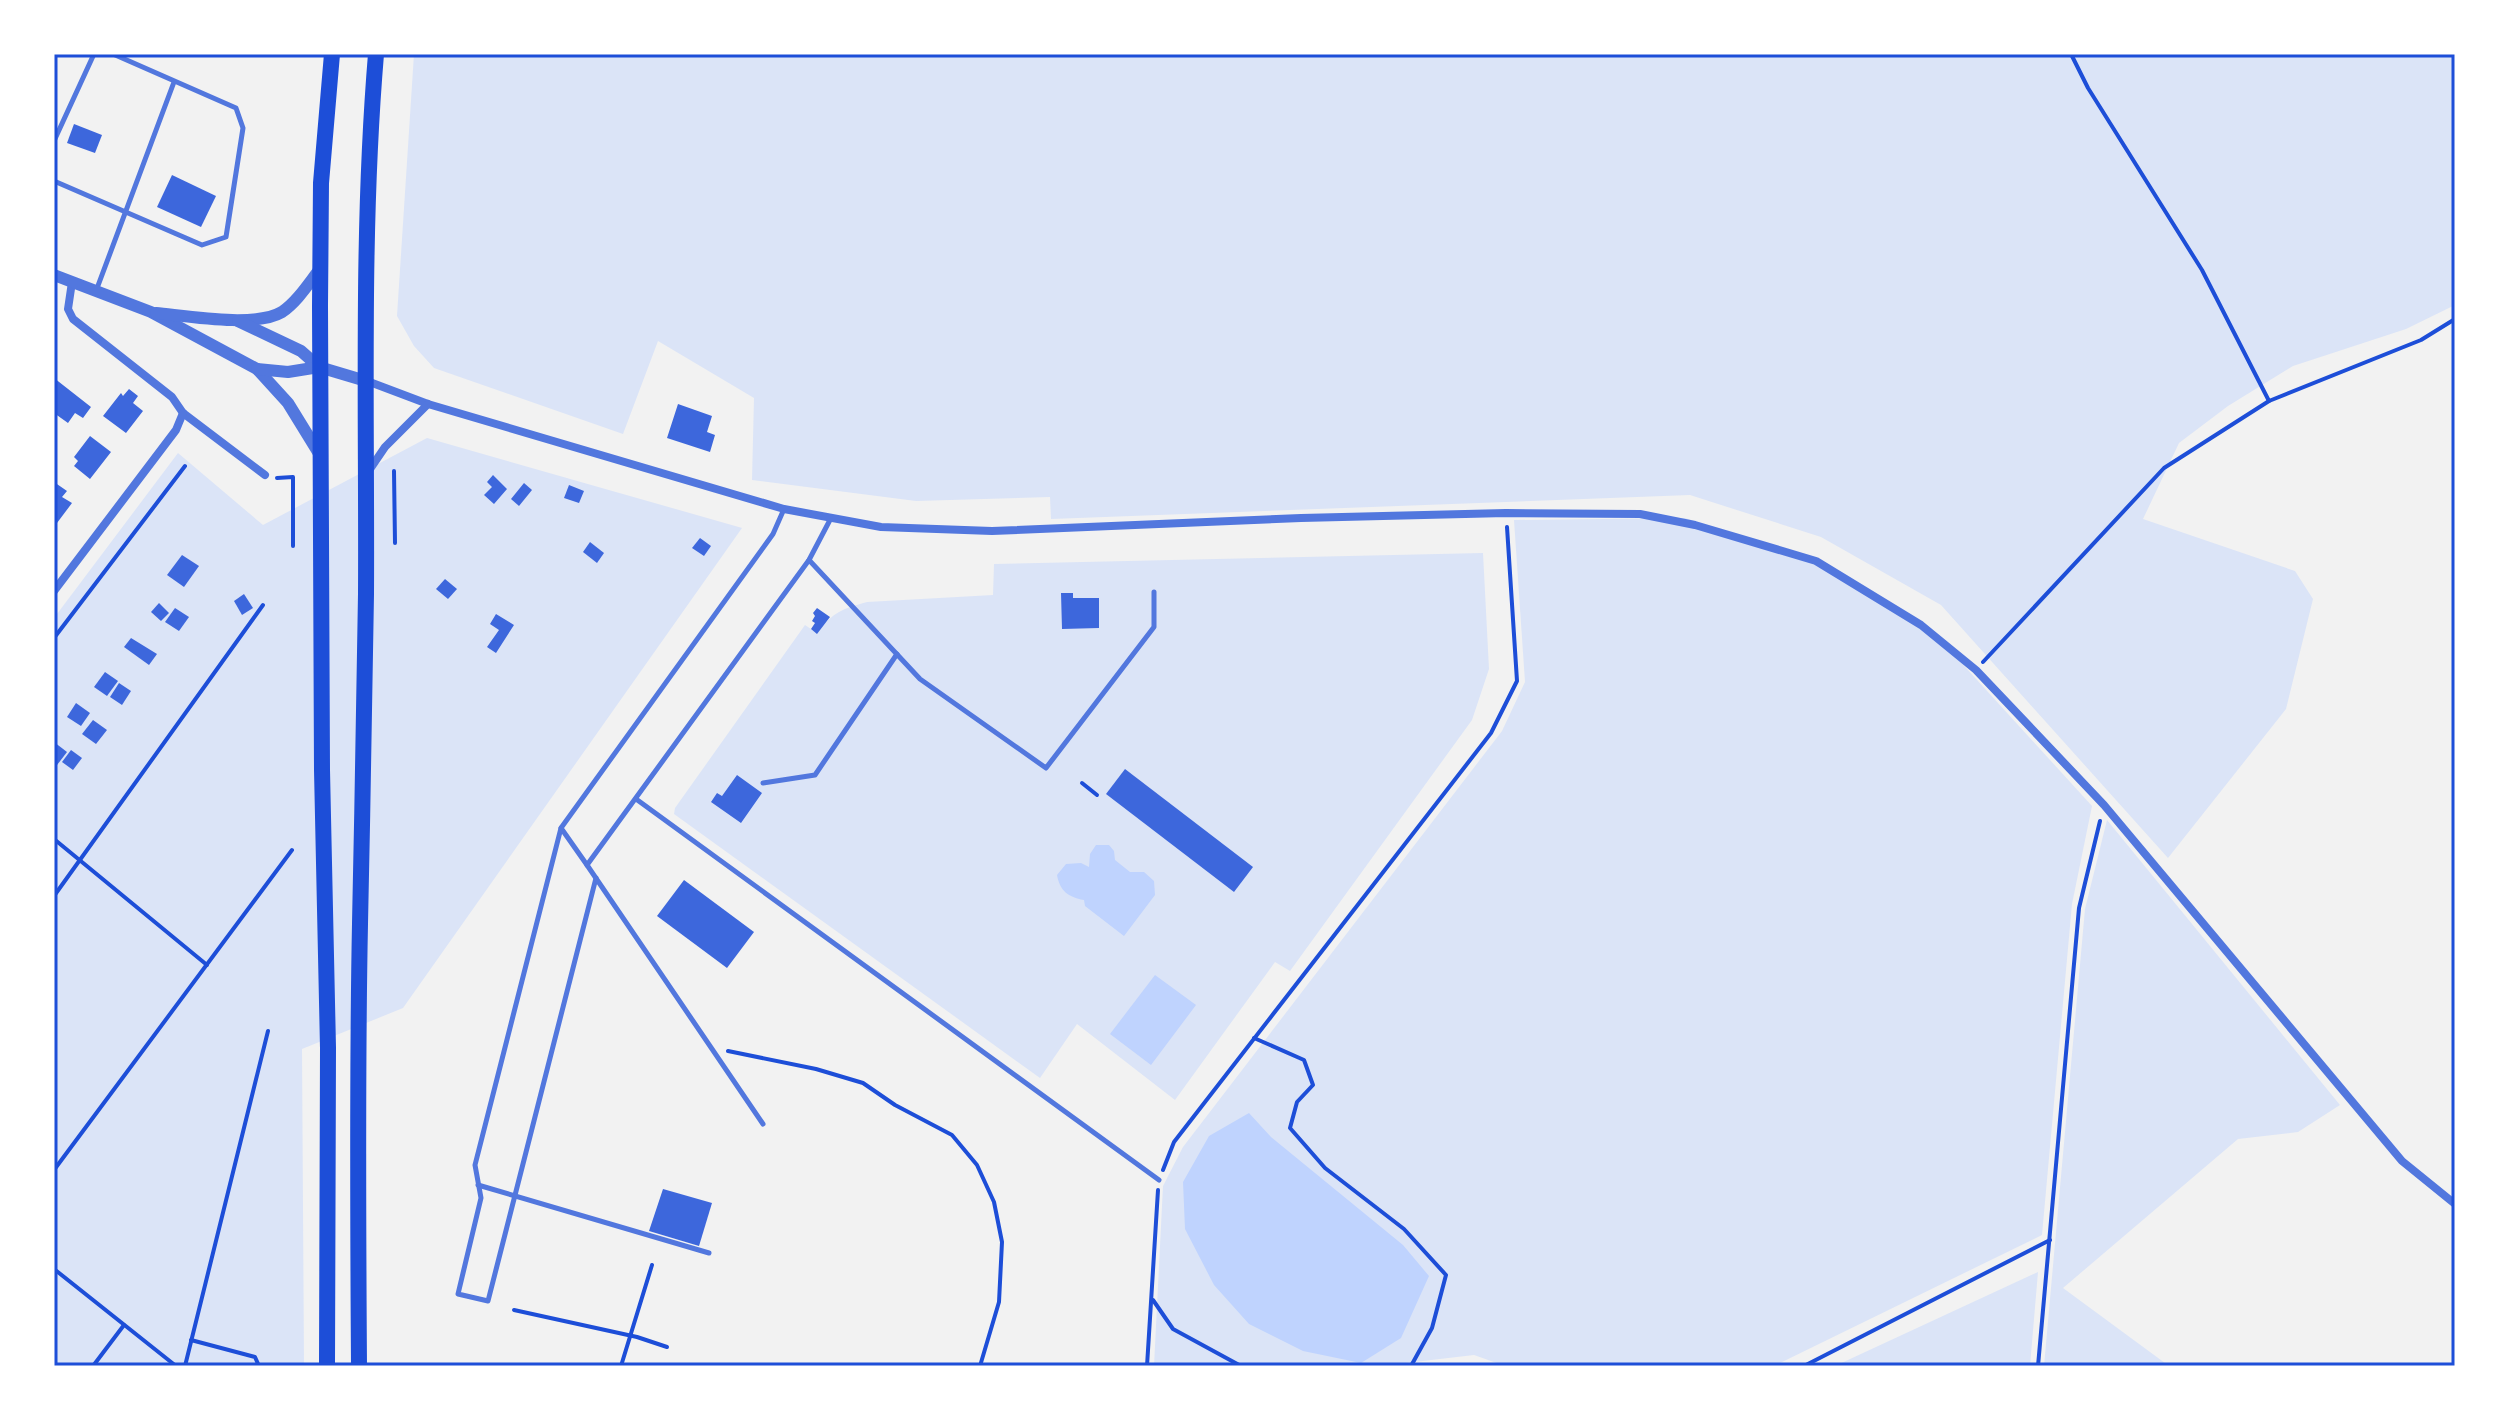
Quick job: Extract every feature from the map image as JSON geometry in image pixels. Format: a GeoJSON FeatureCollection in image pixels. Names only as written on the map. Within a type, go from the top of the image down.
{"type":"FeatureCollection","features":[{"type":"Feature","properties":{"kind":"main road"},"geometry":{"type":"LineString","coordinates":[[327,1366],[328,1048],[322,801],[319,367],[321,183],[332,54]]}},
{"type":"Feature","properties":{"kind":"main road"},"geometry":{"type":"LineString","coordinates":[[359,1366],[366,381],[370,127],[376,54]]}},
{"type":"Feature","properties":{"kind":"street"},"geometry":{"type":"LineString","coordinates":[[151,312],[235,320],[272,316],[283,311],[320,269]]}},
{"type":"Feature","properties":{"kind":"street"},"geometry":{"type":"LineString","coordinates":[[54,275],[151,312],[257,369],[288,403],[320,455]]}},
{"type":"Feature","properties":{"kind":"street"},"geometry":{"type":"LineString","coordinates":[[72,282],[68,309],[73,319],[172,397],[183,413],[265,475]]}},
{"type":"Feature","properties":{"kind":"street"},"geometry":{"type":"LineString","coordinates":[[235,320],[301,351],[319,367],[428,404],[784,509],[881,527],[992,531],[1301,518],[1506,513],[1640,514],[1695,525],[1816,561],[1921,625],[1976,670],[2104,805],[2402,1161],[2455,1204]]}},
{"type":"Feature","properties":{"kind":"street"},"geometry":{"type":"LineString","coordinates":[[257,369],[288,372],[319,367]]}},
{"type":"Feature","properties":{"kind":"street"},"geometry":{"type":"LineString","coordinates":[[367,474],[385,447],[428,404]]}},
{"type":"Feature","properties":{"kind":"street"},"geometry":{"type":"LineString","coordinates":[[54,591],[176,430],[183,413]]}},
{"type":"Feature","properties":{"kind":"lane"},"geometry":{"type":"LineString","coordinates":[[54,141],[94,54]]}},
{"type":"Feature","properties":{"kind":"lane"},"geometry":{"type":"LineString","coordinates":[[54,181],[202,245],[226,237],[243,128],[236,108],[113,54]]}},
{"type":"Feature","properties":{"kind":"lane"},"geometry":{"type":"LineString","coordinates":[[96,292],[174,82]]}},
{"type":"Feature","properties":{"kind":"lane"},"geometry":{"type":"LineString","coordinates":[[596,878],[488,1301],[458,1294],[481,1198],[475,1165],[561,828],[773,534],[784,509]]}},
{"type":"Feature","properties":{"kind":"lane"},"geometry":{"type":"LineString","coordinates":[[587,865],[809,560],[831,518]]}},
{"type":"Feature","properties":{"kind":"lane"},"geometry":{"type":"LineString","coordinates":[[809,560],[920,679],[1046,768],[1154,627],[1154,592]]}},
{"type":"Feature","properties":{"kind":"lane"},"geometry":{"type":"LineString","coordinates":[[763,783],[815,775],[897,654]]}},
{"type":"Feature","properties":{"kind":"lane"},"geometry":{"type":"LineString","coordinates":[[636,799],[1159,1180]]}},
{"type":"Feature","properties":{"kind":"lane"},"geometry":{"type":"LineString","coordinates":[[561,828],[763,1124]]}},
{"type":"Feature","properties":{"kind":"lane"},"geometry":{"type":"LineString","coordinates":[[478,1185],[709,1253]]}},
{"type":"Feature","properties":{"kind":"path"},"geometry":{"type":"LineString","coordinates":[[2071,54],[2088,88],[2202,270],[2269,401]]}},
{"type":"Feature","properties":{"kind":"path"},"geometry":{"type":"LineString","coordinates":[[1976,670],[2164,468],[2269,401],[2421,340],[2455,319]]}},
{"type":"Feature","properties":{"kind":"path"},"geometry":{"type":"LineString","coordinates":[[54,638],[185,466]]}},
{"type":"Feature","properties":{"kind":"path"},"geometry":{"type":"LineString","coordinates":[[394,471],[395,543]]}},
{"type":"Feature","properties":{"kind":"path"},"geometry":{"type":"LineString","coordinates":[[277,478],[293,477],[293,546]]}},
{"type":"Feature","properties":{"kind":"path"},"geometry":{"type":"LineString","coordinates":[[1147,1366],[1159,1180],[1174,1142],[1491,733],[1517,681],[1506,513]]}},
{"type":"Feature","properties":{"kind":"path"},"geometry":{"type":"LineString","coordinates":[[54,896],[263,605]]}},
{"type":"Feature","properties":{"kind":"path"},"geometry":{"type":"LineString","coordinates":[[1082,783],[1097,795]]}},
{"type":"Feature","properties":{"kind":"path"},"geometry":{"type":"LineString","coordinates":[[2038,1366],[2079,908],[2104,805]]}},
{"type":"Feature","properties":{"kind":"path"},"geometry":{"type":"LineString","coordinates":[[54,839],[207,965]]}},
{"type":"Feature","properties":{"kind":"path"},"geometry":{"type":"LineString","coordinates":[[54,1170],[292,850]]}},
{"type":"Feature","properties":{"kind":"path"},"geometry":{"type":"LineString","coordinates":[[185,1366],[268,1031]]}},
{"type":"Feature","properties":{"kind":"path"},"geometry":{"type":"LineString","coordinates":[[1254,1038],[1304,1060],[1313,1085],[1297,1102],[1290,1128],[1325,1168],[1404,1229],[1446,1275],[1432,1328],[1411,1366]]}},
{"type":"Feature","properties":{"kind":"path"},"geometry":{"type":"LineString","coordinates":[[711,1047],[816,1069],[863,1083],[895,1105],[952,1135],[977,1165],[994,1202],[1002,1242],[999,1302],[980,1366]]}},
{"type":"Feature","properties":{"kind":"path"},"geometry":{"type":"LineString","coordinates":[[1804,1366],[2050,1240]]}},
{"type":"Feature","properties":{"kind":"path"},"geometry":{"type":"LineString","coordinates":[[621,1366],[652,1265]]}},
{"type":"Feature","properties":{"kind":"path"},"geometry":{"type":"LineString","coordinates":[[54,1269],[176,1366]]}},
{"type":"Feature","properties":{"kind":"path"},"geometry":{"type":"LineString","coordinates":[[1152,1298],[1173,1329],[1241,1366]]}},
{"type":"Feature","properties":{"kind":"path"},"geometry":{"type":"LineString","coordinates":[[514,1310],[629,1335],[667,1347]]}},
{"type":"Feature","properties":{"kind":"path"},"geometry":{"type":"LineString","coordinates":[[93,1366],[124,1325]]}},
{"type":"Feature","properties":{"kind":"path"},"geometry":{"type":"LineString","coordinates":[[191,1340],[255,1357],[259,1366]]}},
{"type":"Feature","properties":{"kind":"shaded area"},"geometry":{"type":"Polygon","coordinates":[[[414,54],[2455,54],[2455,305],[2406,329],[2293,366],[2228,406],[2179,443],[2143,519],[2295,571],[2313,599],[2286,709],[2168,858],[1941,605],[1821,537],[1690,495],[1051,519],[1050,497],[916,501],[752,480],[754,398],[658,341],[623,434],[434,368],[414,346],[397,316],[414,54]]]}},
{"type":"Feature","properties":{"kind":"shaded area"},"geometry":{"type":"Polygon","coordinates":[[[427,438],[742,528],[403,1008],[302,1049],[304,1366],[54,1366],[54,618],[178,453],[263,525],[427,438]]]}},
{"type":"Feature","properties":{"kind":"shaded area"},"geometry":{"type":"Polygon","coordinates":[[[1685,518],[1812,559],[1926,624],[2092,806],[2072,904],[2042,1235],[1774,1366],[1505,1366],[1474,1355],[1380,1366],[1154,1366],[1163,1186],[1183,1147],[1502,731],[1525,682],[1514,520],[1685,518]]]}},
{"type":"Feature","properties":{"kind":"shaded area"},"geometry":{"type":"Polygon","coordinates":[[[1483,553],[1489,669],[1472,720],[1290,971],[1275,962],[1175,1100],[1077,1024],[1040,1078],[674,814],[675,808],[805,625],[817,633],[833,616],[851,607],[867,602],[993,595],[994,564],[1483,553]]]}},
{"type":"Feature","properties":{"kind":"shaded area"},"geometry":{"type":"Polygon","coordinates":[[[2107,820],[2340,1105],[2298,1132],[2238,1139],[2063,1288],[2169,1366],[2044,1366],[2085,909],[2107,820]]]}},
{"type":"Feature","properties":{"kind":"shaded area"},"geometry":{"type":"Polygon","coordinates":[[[2038,1272],[2030,1366],[1835,1366],[2038,1272]]]}},
{"type":"Feature","properties":{"kind":"water"},"geometry":{"type":"Polygon","coordinates":[[[1096,845],[1109,845],[1114,851],[1115,860],[1130,872],[1144,872],[1154,881],[1155,895],[1124,936],[1085,906],[1084,900],[1066,892],[1058,881],[1057,875],[1066,864],[1081,863],[1089,867],[1090,854],[1096,845]]]}},
{"type":"Feature","properties":{"kind":"water"},"geometry":{"type":"Polygon","coordinates":[[[1155,975],[1196,1005],[1151,1065],[1110,1034],[1155,975]]]}},
{"type":"Feature","properties":{"kind":"water"},"geometry":{"type":"Polygon","coordinates":[[[1249,1113],[1271,1137],[1403,1245],[1429,1276],[1401,1338],[1361,1363],[1303,1351],[1249,1324],[1214,1285],[1185,1229],[1183,1182],[1209,1136],[1249,1113]]]}},
{"type":"Feature","properties":{"kind":"building"},"geometry":{"type":"Polygon","coordinates":[[[74,124],[102,135],[95,153],[67,143],[74,124]]]}},
{"type":"Feature","properties":{"kind":"building"},"geometry":{"type":"Polygon","coordinates":[[[172,175],[216,196],[201,227],[157,207],[172,175]]]}},
{"type":"Feature","properties":{"kind":"building"},"geometry":{"type":"Polygon","coordinates":[[[54,378],[91,407],[83,418],[75,413],[68,423],[54,413],[54,378]]]}},
{"type":"Feature","properties":{"kind":"building"},"geometry":{"type":"Polygon","coordinates":[[[129,389],[138,396],[133,403],[143,411],[126,433],[103,416],[121,393],[123,396],[129,389]]]}},
{"type":"Feature","properties":{"kind":"building"},"geometry":{"type":"Polygon","coordinates":[[[678,404],[712,416],[707,432],[715,435],[710,452],[667,438],[678,404]]]}},
{"type":"Feature","properties":{"kind":"building"},"geometry":{"type":"Polygon","coordinates":[[[90,436],[111,452],[90,479],[74,466],[78,461],[74,457],[90,436]]]}},
{"type":"Feature","properties":{"kind":"building"},"geometry":{"type":"Polygon","coordinates":[[[493,475],[507,489],[494,504],[484,495],[492,487],[487,482],[493,475]]]}},
{"type":"Feature","properties":{"kind":"building"},"geometry":{"type":"Polygon","coordinates":[[[54,482],[67,491],[62,497],[72,503],[54,527],[54,482]]]}},
{"type":"Feature","properties":{"kind":"building"},"geometry":{"type":"Polygon","coordinates":[[[524,483],[532,490],[519,506],[511,499],[524,483]]]}},
{"type":"Feature","properties":{"kind":"building"},"geometry":{"type":"Polygon","coordinates":[[[569,485],[584,491],[579,503],[564,498],[569,485]]]}},
{"type":"Feature","properties":{"kind":"building"},"geometry":{"type":"Polygon","coordinates":[[[700,538],[711,546],[704,556],[692,548],[700,538]]]}},
{"type":"Feature","properties":{"kind":"building"},"geometry":{"type":"Polygon","coordinates":[[[590,542],[604,553],[597,563],[583,552],[590,542]]]}},
{"type":"Feature","properties":{"kind":"building"},"geometry":{"type":"Polygon","coordinates":[[[182,555],[199,566],[184,587],[167,575],[182,555]]]}},
{"type":"Feature","properties":{"kind":"building"},"geometry":{"type":"Polygon","coordinates":[[[445,579],[457,589],[448,599],[436,589],[445,579]]]}},
{"type":"Feature","properties":{"kind":"building"},"geometry":{"type":"Polygon","coordinates":[[[1061,593],[1073,593],[1073,598],[1099,598],[1099,628],[1062,629],[1061,593]]]}},
{"type":"Feature","properties":{"kind":"building"},"geometry":{"type":"Polygon","coordinates":[[[244,594],[253,608],[242,615],[234,601],[244,594]]]}},
{"type":"Feature","properties":{"kind":"building"},"geometry":{"type":"Polygon","coordinates":[[[159,603],[169,613],[161,621],[151,612],[159,603]]]}},
{"type":"Feature","properties":{"kind":"building"},"geometry":{"type":"Polygon","coordinates":[[[175,608],[189,617],[179,631],[165,622],[175,608]]]}},
{"type":"Feature","properties":{"kind":"building"},"geometry":{"type":"Polygon","coordinates":[[[817,608],[830,617],[817,634],[811,629],[815,623],[812,621],[813,613],[817,608]]]}},
{"type":"Feature","properties":{"kind":"building"},"geometry":{"type":"Polygon","coordinates":[[[496,614],[514,625],[496,653],[487,647],[499,630],[490,624],[496,614]]]}},
{"type":"Feature","properties":{"kind":"building"},"geometry":{"type":"Polygon","coordinates":[[[131,638],[157,654],[149,665],[124,647],[131,638]]]}},
{"type":"Feature","properties":{"kind":"building"},"geometry":{"type":"Polygon","coordinates":[[[105,672],[118,681],[107,696],[94,687],[105,672]]]}},
{"type":"Feature","properties":{"kind":"building"},"geometry":{"type":"Polygon","coordinates":[[[119,683],[131,691],[122,705],[110,697],[119,683]]]}},
{"type":"Feature","properties":{"kind":"building"},"geometry":{"type":"Polygon","coordinates":[[[76,703],[90,713],[81,726],[67,717],[76,703]]]}},
{"type":"Feature","properties":{"kind":"building"},"geometry":{"type":"Polygon","coordinates":[[[93,720],[107,730],[96,744],[82,734],[93,720]]]}},
{"type":"Feature","properties":{"kind":"building"},"geometry":{"type":"Polygon","coordinates":[[[54,742],[67,752],[54,769],[54,742]]]}},
{"type":"Feature","properties":{"kind":"building"},"geometry":{"type":"Polygon","coordinates":[[[71,750],[82,758],[73,770],[62,762],[71,750]]]}},
{"type":"Feature","properties":{"kind":"building"},"geometry":{"type":"Polygon","coordinates":[[[1125,769],[1253,867],[1234,892],[1106,794],[1125,769]]]}},
{"type":"Feature","properties":{"kind":"building"},"geometry":{"type":"Polygon","coordinates":[[[737,775],[762,793],[741,823],[711,802],[717,793],[722,796],[737,775]]]}},
{"type":"Feature","properties":{"kind":"building"},"geometry":{"type":"Polygon","coordinates":[[[684,880],[754,932],[727,968],[657,916],[684,880]]]}},
{"type":"Feature","properties":{"kind":"building"},"geometry":{"type":"Polygon","coordinates":[[[663,1189],[712,1203],[699,1246],[649,1231],[663,1189]]]}}]}
